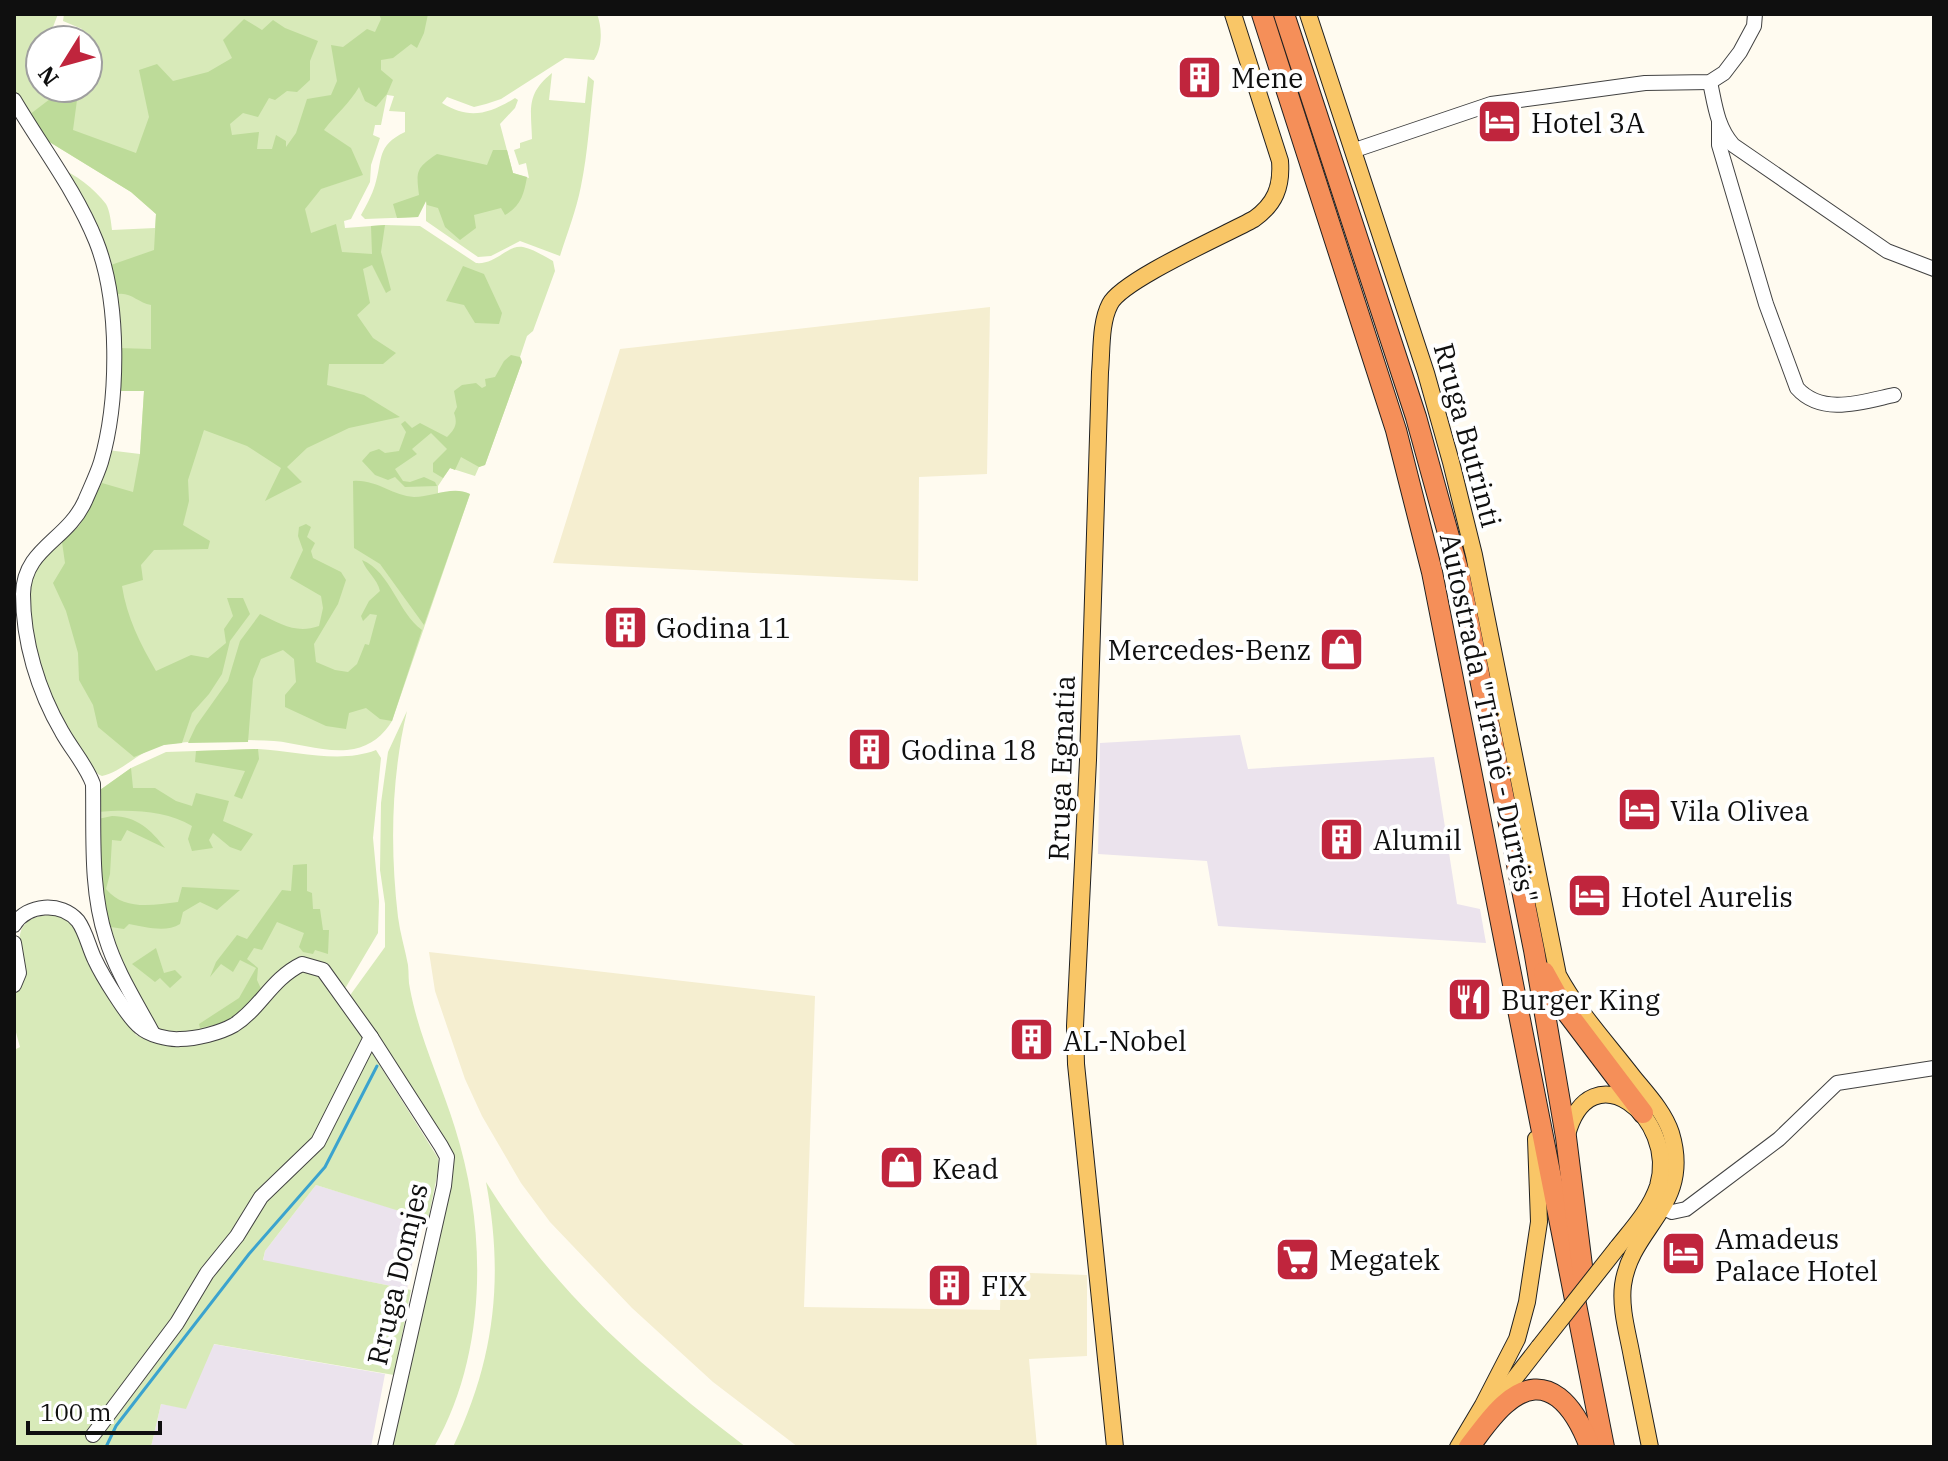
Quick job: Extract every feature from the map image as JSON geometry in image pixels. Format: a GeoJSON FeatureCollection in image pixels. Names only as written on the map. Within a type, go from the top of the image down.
{"type":"FeatureCollection","features":[{"type":"Feature","properties":{"kind":"highway","name":"Autostrada \"Tiranë - Durrës\""},"geometry":{"type":"LineString","coordinates":[[1262,14],[1399,444],[1432,572],[1604,1447]]}},
{"type":"Feature","properties":{"kind":"highway","name":"Autostrada \"Tiranë - Durrës\""},"geometry":{"type":"LineString","coordinates":[[1284,14],[1416,417],[1459,573],[1534,950],[1566,1137],[1585,1284],[1617,1447]]}},
{"type":"Feature","properties":{"kind":"highway"},"geometry":{"type":"LineString","coordinates":[[1534,950],[1553,978],[1565,1010],[1643,1113]]}},
{"type":"Feature","properties":{"kind":"highway"},"geometry":{"type":"LineString","coordinates":[[1469,1447],[1510,1399],[1529,1391],[1556,1396],[1569,1406],[1581,1422],[1590,1447]]}},
{"type":"Feature","properties":{"kind":"main road","name":"Rruga Egnatia"},"geometry":{"type":"LineString","coordinates":[[1115,1447],[1076,1064],[1075,1026],[1088,760],[1097,436],[1106,320],[1110,304],[1122,290],[1254,219],[1270,205],[1281,184],[1280,161],[1233,14]]}},
{"type":"Feature","properties":{"kind":"main road","name":"Rruga Butrinti"},"geometry":{"type":"LineString","coordinates":[[1308,14],[1355,150],[1455,474],[1538,880],[1553,978]]}},
{"type":"Feature","properties":{"kind":"main road"},"geometry":{"type":"LineString","coordinates":[[1553,978],[1653,1100],[1668,1125],[1674,1147],[1675,1170],[1664,1208],[1632,1257],[1623,1289],[1626,1328],[1650,1447]]}},
{"type":"Feature","properties":{"kind":"main road"},"geometry":{"type":"LineString","coordinates":[[1460,1447],[1646,1211],[1660,1175],[1655,1133],[1643,1113],[1620,1097],[1599,1096],[1589,1100],[1576,1112],[1566,1137]]}},
{"type":"Feature","properties":{"kind":"main road"},"geometry":{"type":"LineString","coordinates":[[1460,1447],[1517,1339],[1527,1302],[1539,1222],[1537,1106]]}},
{"type":"Feature","properties":{"kind":"street"},"geometry":{"type":"LineString","coordinates":[[1355,150],[1491,104],[1645,83],[1710,82],[1724,73],[1740,52],[1754,26],[1755,14]]}},
{"type":"Feature","properties":{"kind":"street"},"geometry":{"type":"LineString","coordinates":[[1710,82],[1724,134],[1745,155],[1887,251],[1934,269]]}},
{"type":"Feature","properties":{"kind":"street"},"geometry":{"type":"LineString","coordinates":[[14,100],[78,205],[96,240],[107,275],[113,367],[109,421],[101,463],[83,505],[64,532],[33,558],[26,573],[23,593],[29,647],[42,691],[62,733],[93,784],[97,897],[105,937],[152,1032]]}},
{"type":"Feature","properties":{"kind":"street"},"geometry":{"type":"LineString","coordinates":[[1719,122],[1719,145],[1766,304],[1797,388],[1806,397],[1828,405],[1894,395]]}},
{"type":"Feature","properties":{"kind":"street"},"geometry":{"type":"LineString","coordinates":[[15,923],[28,912],[42,907],[72,916],[82,928],[96,963],[134,1021],[139,1027],[152,1032]]}},
{"type":"Feature","properties":{"kind":"street"},"geometry":{"type":"LineString","coordinates":[[14,943],[19,973],[14,985]]}},
{"type":"Feature","properties":{"kind":"street","name":"Rruga Domjes"},"geometry":{"type":"LineString","coordinates":[[152,1032],[171,1039],[184,1039],[225,1029],[235,1024],[291,970],[302,964],[323,970],[371,1037],[447,1157],[444,1186],[385,1447]]}},
{"type":"Feature","properties":{"kind":"street"},"geometry":{"type":"LineString","coordinates":[[93,1435],[177,1323],[207,1273],[237,1236],[261,1197],[318,1142],[371,1037]]}},
{"type":"Feature","properties":{"kind":"street"},"geometry":{"type":"LineString","coordinates":[[1664,1208],[1672,1212],[1686,1209],[1779,1139],[1837,1083],[1934,1068]]}},
{"type":"Feature","properties":{"kind":"shaded area"},"geometry":{"type":"Polygon","coordinates":[[[990,307],[987,474],[919,477],[918,581],[553,563],[620,349],[990,307]]]}},
{"type":"Feature","properties":{"kind":"shaded area"},"geometry":{"type":"Polygon","coordinates":[[[1240,735],[1248,769],[1434,757],[1457,904],[1480,909],[1486,943],[1218,926],[1207,861],[1098,854],[1100,743],[1240,735]]]}},
{"type":"Feature","properties":{"kind":"shaded area"},"geometry":{"type":"Polygon","coordinates":[[[429,952],[815,996],[804,1307],[1000,1310],[1001,1272],[1087,1275],[1087,1356],[1029,1359],[1037,1447],[798,1447],[713,1382],[632,1308],[550,1222],[521,1183],[482,1116],[465,1079],[435,991],[429,952]]]}},
{"type":"Feature","properties":{"kind":"shaded area"},"geometry":{"type":"Polygon","coordinates":[[[316,1185],[421,1217],[407,1289],[263,1261],[265,1251],[316,1185]]]}},
{"type":"Feature","properties":{"kind":"shaded area"},"geometry":{"type":"Polygon","coordinates":[[[213,1344],[385,1374],[371,1447],[151,1447],[161,1404],[186,1408],[213,1344]]]}},
{"type":"Feature","properties":{"kind":"green space"},"geometry":{"type":"Polygon","coordinates":[[[14,14],[58,14],[54,24],[24,24],[24,104],[104,104],[104,24],[70,24],[63,21],[64,14],[597,14],[601,37],[594,60],[565,58],[501,99],[486,104],[474,107],[447,97],[442,103],[461,112],[479,113],[515,98],[518,100],[500,124],[513,173],[529,178],[526,163],[519,165],[514,150],[520,148],[520,143],[532,139],[532,102],[538,88],[552,73],[549,100],[585,103],[588,76],[594,81],[581,186],[560,256],[520,241],[491,256],[478,257],[426,221],[426,201],[418,217],[365,219],[361,215],[374,189],[382,154],[389,143],[405,132],[405,112],[389,111],[394,96],[387,95],[381,125],[375,125],[373,135],[380,138],[371,165],[370,182],[351,219],[344,221],[345,228],[420,226],[476,263],[490,261],[512,249],[523,247],[553,261],[555,271],[533,331],[527,336],[520,357],[522,362],[485,465],[479,467],[475,476],[450,468],[438,486],[438,493],[458,491],[470,494],[392,721],[371,743],[344,750],[261,740],[168,744],[149,750],[102,776],[93,770],[72,741],[52,703],[32,649],[29,584],[35,569],[72,534],[92,505],[107,450],[140,454],[144,391],[117,391],[111,265],[58,167],[84,182],[101,198],[106,204],[112,230],[155,228],[156,214],[131,192],[43,138],[14,91],[14,14]]]}},
{"type":"Feature","properties":{"kind":"green space"},"geometry":{"type":"Polygon","coordinates":[[[379,14],[428,14],[417,48],[411,44],[393,58],[381,60],[381,70],[393,80],[376,107],[365,101],[359,87],[324,130],[351,148],[363,175],[321,189],[305,209],[311,233],[336,224],[342,252],[372,254],[371,226],[385,225],[381,252],[391,290],[386,293],[372,265],[363,269],[370,303],[357,315],[373,338],[396,353],[383,364],[329,364],[327,385],[364,395],[400,417],[349,428],[307,448],[287,467],[302,482],[265,501],[281,468],[247,446],[204,430],[188,480],[189,501],[183,525],[210,541],[208,549],[154,550],[141,565],[143,580],[122,586],[124,598],[135,630],[156,671],[191,655],[208,658],[226,643],[224,629],[233,616],[227,598],[243,598],[250,614],[230,641],[222,674],[192,713],[182,743],[164,745],[134,757],[98,727],[93,705],[79,680],[78,653],[66,611],[53,583],[65,563],[62,542],[79,526],[102,483],[133,492],[140,454],[144,391],[117,391],[118,348],[151,349],[151,305],[129,295],[114,295],[111,265],[154,250],[156,214],[131,192],[43,138],[29,115],[43,104],[76,104],[73,130],[136,153],[149,117],[139,70],[157,64],[173,81],[208,72],[232,58],[223,40],[244,19],[262,30],[273,20],[318,41],[310,61],[310,80],[297,92],[287,91],[275,100],[269,98],[258,117],[243,113],[230,124],[232,135],[259,132],[257,149],[272,149],[276,135],[286,141],[286,147],[296,133],[307,99],[331,95],[337,81],[331,45],[343,47],[367,29],[375,32],[381,19],[379,14]]]}},
{"type":"Feature","properties":{"kind":"green space"},"geometry":{"type":"Polygon","coordinates":[[[493,150],[507,150],[513,173],[527,177],[525,189],[515,208],[505,215],[501,208],[474,215],[476,228],[460,240],[445,227],[438,208],[427,205],[426,201],[418,217],[397,218],[393,204],[419,195],[419,171],[437,154],[487,165],[493,150]]]}},
{"type":"Feature","properties":{"kind":"green space"},"geometry":{"type":"Polygon","coordinates":[[[463,266],[484,274],[502,313],[499,324],[475,323],[464,305],[446,301],[463,266]]]}},
{"type":"Feature","properties":{"kind":"green space"},"geometry":{"type":"Polygon","coordinates":[[[511,355],[520,357],[522,362],[485,465],[479,467],[461,457],[455,470],[450,468],[443,478],[433,472],[433,463],[447,449],[431,433],[412,449],[417,454],[395,469],[403,481],[424,477],[437,486],[405,487],[395,477],[388,480],[375,475],[362,461],[370,452],[379,449],[385,453],[399,451],[406,432],[401,424],[405,421],[412,428],[420,423],[447,437],[456,423],[454,391],[462,385],[476,383],[482,388],[486,386],[485,379],[495,377],[511,355]]]}},
{"type":"Feature","properties":{"kind":"green space"},"geometry":{"type":"Polygon","coordinates":[[[353,481],[414,497],[450,491],[470,494],[424,625],[380,564],[354,548],[353,481]]]}},
{"type":"Feature","properties":{"kind":"green space"},"geometry":{"type":"Polygon","coordinates":[[[306,524],[311,527],[307,537],[315,543],[311,551],[313,558],[341,572],[346,580],[338,604],[314,644],[316,662],[348,672],[357,664],[365,644],[369,645],[377,615],[370,614],[363,621],[361,616],[369,601],[380,591],[362,560],[380,574],[422,630],[392,721],[380,719],[366,708],[349,713],[346,729],[326,726],[285,707],[285,695],[296,682],[294,659],[283,650],[261,659],[253,679],[248,742],[188,743],[196,726],[228,681],[240,641],[260,614],[296,628],[319,626],[323,608],[321,596],[290,578],[303,550],[298,536],[299,527],[306,524]]]}},
{"type":"Feature","properties":{"kind":"green space"},"geometry":{"type":"Polygon","coordinates":[[[407,711],[395,788],[394,866],[398,917],[414,1007],[466,1167],[477,1249],[473,1331],[465,1372],[452,1410],[434,1447],[392,1447],[452,1166],[352,1001],[351,994],[385,947],[385,904],[380,870],[381,803],[388,752],[407,711]]]}},
{"type":"Feature","properties":{"kind":"green space"},"geometry":{"type":"Polygon","coordinates":[[[258,749],[318,756],[348,756],[376,750],[381,758],[373,838],[379,901],[378,933],[346,987],[335,994],[438,1158],[428,1220],[316,1185],[265,1251],[263,1260],[411,1290],[394,1375],[214,1344],[186,1409],[161,1404],[151,1447],[14,1447],[14,1050],[20,1047],[13,1010],[14,998],[24,976],[20,934],[28,921],[37,917],[55,915],[72,922],[136,1035],[153,1042],[157,1031],[120,966],[97,894],[100,790],[131,768],[166,752],[258,749]]]}},
{"type":"Feature","properties":{"kind":"green space"},"geometry":{"type":"Polygon","coordinates":[[[258,749],[259,759],[242,799],[234,796],[245,771],[195,762],[196,751],[258,749]]]}},
{"type":"Feature","properties":{"kind":"green space"},"geometry":{"type":"Polygon","coordinates":[[[131,768],[133,788],[155,788],[176,801],[192,806],[196,793],[229,801],[223,821],[253,834],[241,851],[230,847],[213,833],[209,840],[213,848],[192,851],[188,839],[192,826],[182,821],[146,812],[98,812],[100,790],[131,768]]]}},
{"type":"Feature","properties":{"kind":"green space"},"geometry":{"type":"Polygon","coordinates":[[[112,816],[129,818],[143,825],[165,848],[127,830],[121,841],[112,840],[106,889],[121,901],[139,905],[178,902],[182,887],[240,890],[217,910],[200,902],[183,912],[180,924],[174,927],[129,924],[124,929],[104,926],[98,819],[112,816]]]}},
{"type":"Feature","properties":{"kind":"green space"},"geometry":{"type":"Polygon","coordinates":[[[307,864],[307,891],[312,893],[313,909],[320,909],[323,930],[329,930],[328,954],[315,950],[313,954],[303,952],[299,947],[304,933],[277,922],[262,950],[254,948],[247,959],[258,968],[257,980],[262,991],[232,1021],[200,1028],[199,1024],[239,998],[256,968],[240,960],[233,972],[221,964],[210,977],[216,962],[237,935],[247,939],[282,890],[291,891],[293,865],[307,864]]]}},
{"type":"Feature","properties":{"kind":"green space"},"geometry":{"type":"Polygon","coordinates":[[[156,948],[164,973],[175,970],[182,977],[170,988],[160,978],[155,982],[132,964],[156,948]]]}},
{"type":"Feature","properties":{"kind":"green space"},"geometry":{"type":"Polygon","coordinates":[[[486,1182],[542,1260],[603,1327],[671,1388],[746,1447],[453,1447],[478,1382],[492,1317],[494,1251],[486,1182]]]}},
{"type":"Feature","properties":{"kind":"waterway"},"geometry":{"type":"LineString","coordinates":[[106,1447],[116,1426],[249,1254],[325,1167],[377,1066]]}},
{"type":"Feature","properties":{"kind":"place","name":"Mene"},"geometry":{"type":"Point","coordinates":[1200,77]}},
{"type":"Feature","properties":{"kind":"place","name":"Hotel 3A"},"geometry":{"type":"Point","coordinates":[1500,122]}},
{"type":"Feature","properties":{"kind":"place","name":"Godina 11"},"geometry":{"type":"Point","coordinates":[625,627]}},
{"type":"Feature","properties":{"kind":"place","name":"Mercedes-Benz"},"geometry":{"type":"Point","coordinates":[1342,649]}},
{"type":"Feature","properties":{"kind":"place","name":"Godina 18"},"geometry":{"type":"Point","coordinates":[870,749]}},
{"type":"Feature","properties":{"kind":"place","name":"Vila Olivea"},"geometry":{"type":"Point","coordinates":[1639,810]}},
{"type":"Feature","properties":{"kind":"place","name":"Alumil"},"geometry":{"type":"Point","coordinates":[1342,839]}},
{"type":"Feature","properties":{"kind":"place","name":"Hotel Aurelis"},"geometry":{"type":"Point","coordinates":[1590,896]}},
{"type":"Feature","properties":{"kind":"place","name":"Burger King"},"geometry":{"type":"Point","coordinates":[1470,999]}},
{"type":"Feature","properties":{"kind":"place","name":"AL-Nobel"},"geometry":{"type":"Point","coordinates":[1032,1040]}},
{"type":"Feature","properties":{"kind":"place","name":"Kead"},"geometry":{"type":"Point","coordinates":[901,1168]}},
{"type":"Feature","properties":{"kind":"place","name":"Amadeus Palace Hotel"},"geometry":{"type":"Point","coordinates":[1684,1254]}},
{"type":"Feature","properties":{"kind":"place","name":"Megatek"},"geometry":{"type":"Point","coordinates":[1298,1259]}},
{"type":"Feature","properties":{"kind":"place","name":"FIX"},"geometry":{"type":"Point","coordinates":[950,1285]}}]}
